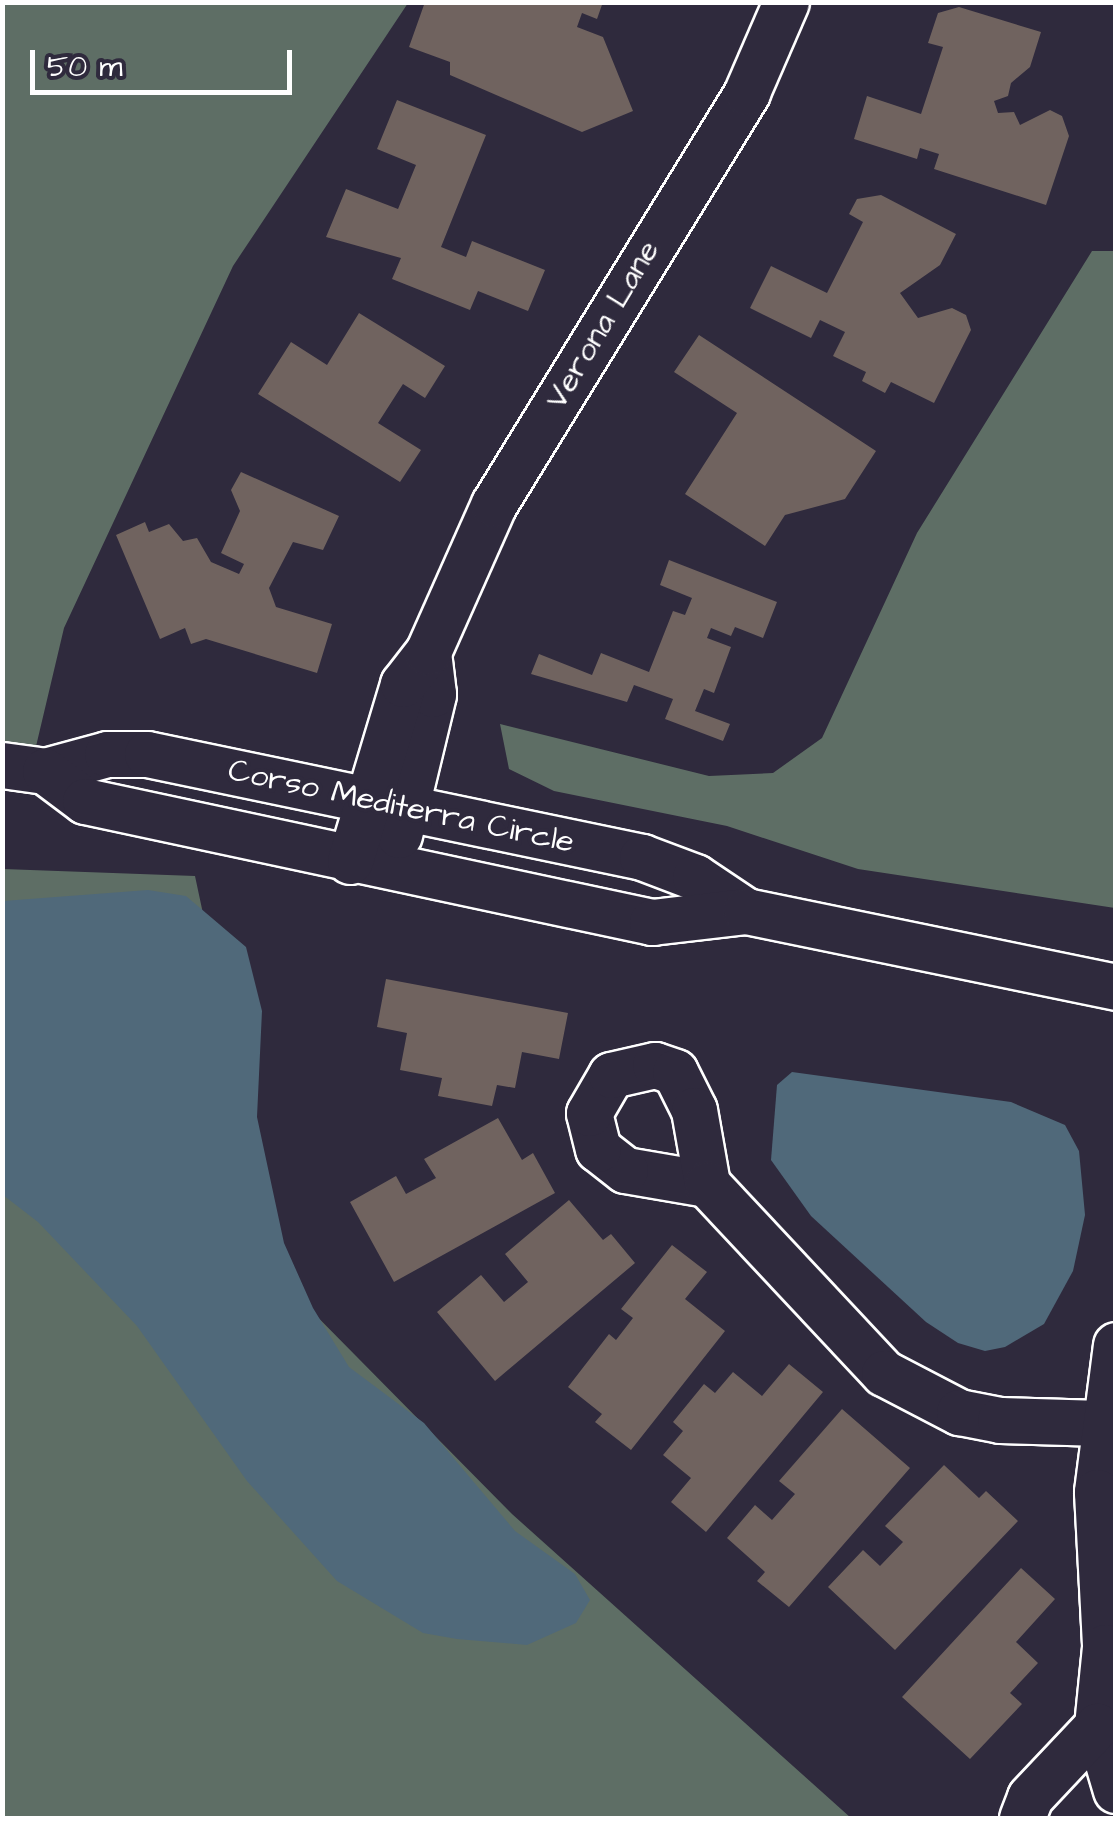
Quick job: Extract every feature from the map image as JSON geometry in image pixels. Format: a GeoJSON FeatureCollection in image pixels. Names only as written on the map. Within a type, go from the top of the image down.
{"type":"FeatureCollection","features":[{"type":"Feature","properties":{"kind":"street","name":"Verona Lane"},"geometry":{"type":"LineString","coordinates":[[370,865],[387,804],[402,684],[428,652],[494,504],[747,92],[786,2]]}},
{"type":"Feature","properties":{"kind":"street","name":"Corso Mediterra Circle"},"geometry":{"type":"LineString","coordinates":[[24,768],[107,754],[147,754],[642,857],[695,876],[746,911]]}},
{"type":"Feature","properties":{"kind":"street","name":"Corso Mediterra Circle"},"geometry":{"type":"LineString","coordinates":[[24,768],[85,801],[370,865],[652,922],[746,911],[1116,987]]}},
{"type":"Feature","properties":{"kind":"street"},"geometry":{"type":"LineString","coordinates":[[706,1184],[858,1353],[904,1386],[959,1412],[1000,1420],[1101,1423]]}},
{"type":"Feature","properties":{"kind":"street"},"geometry":{"type":"LineString","coordinates":[[1116,1345],[1101,1423],[1098,1526],[1105,1646],[1097,1726],[1116,1790]]}},
{"type":"Feature","properties":{"kind":"street"},"geometry":{"type":"LineString","coordinates":[[1022,1818],[1030,1797],[1097,1726]]}},
{"type":"Feature","properties":{"kind":"green space"},"geometry":{"type":"Polygon","coordinates":[[[3,3],[408,3],[233,266],[64,628],[29,776],[3,772],[3,3]]]}},
{"type":"Feature","properties":{"kind":"green space"},"geometry":{"type":"Polygon","coordinates":[[[1092,251],[1116,251],[1115,908],[858,869],[727,826],[554,791],[509,769],[500,724],[709,776],[773,773],[822,738],[917,533],[1092,251]]]}},
{"type":"Feature","properties":{"kind":"green space"},"geometry":{"type":"Polygon","coordinates":[[[3,869],[195,876],[281,1280],[512,1514],[851,1818],[3,1818],[3,869]]]}},
{"type":"Feature","properties":{"kind":"water"},"geometry":{"type":"Polygon","coordinates":[[[148,890],[186,896],[246,947],[262,1011],[257,1117],[284,1243],[313,1308],[349,1367],[424,1423],[515,1531],[575,1574],[590,1600],[576,1623],[527,1645],[457,1639],[423,1633],[337,1581],[247,1481],[137,1326],[38,1222],[3,1195],[3,901],[148,890]]]}},
{"type":"Feature","properties":{"kind":"water"},"geometry":{"type":"Polygon","coordinates":[[[792,1072],[1011,1102],[1065,1125],[1079,1151],[1085,1215],[1073,1271],[1044,1324],[1005,1347],[985,1351],[958,1343],[926,1322],[811,1216],[771,1160],[777,1085],[792,1072]]]}},
{"type":"Feature","properties":{"kind":"building"},"geometry":{"type":"Polygon","coordinates":[[[425,2],[603,2],[597,19],[582,13],[577,27],[603,37],[633,111],[582,132],[450,75],[450,62],[409,47],[425,2]]]}},
{"type":"Feature","properties":{"kind":"building"},"geometry":{"type":"Polygon","coordinates":[[[959,7],[1041,32],[1030,67],[1011,83],[1008,96],[994,101],[998,113],[1014,112],[1020,125],[1050,110],[1062,116],[1069,136],[1046,205],[934,169],[939,154],[920,148],[917,159],[854,139],[867,96],[921,114],[943,47],[928,43],[938,13],[959,7]]]}},
{"type":"Feature","properties":{"kind":"building"},"geometry":{"type":"Polygon","coordinates":[[[397,100],[486,135],[441,247],[466,257],[472,241],[545,270],[528,311],[478,291],[470,310],[392,279],[401,258],[326,237],[346,189],[398,209],[416,165],[377,149],[397,100]]]}},
{"type":"Feature","properties":{"kind":"building"},"geometry":{"type":"Polygon","coordinates":[[[881,195],[956,234],[940,265],[900,293],[918,318],[952,308],[966,315],[971,330],[934,403],[891,382],[885,393],[862,381],[866,372],[833,356],[845,332],[820,320],[811,338],[750,308],[771,266],[827,293],[863,222],[849,214],[857,199],[881,195]]]}},
{"type":"Feature","properties":{"kind":"building"},"geometry":{"type":"Polygon","coordinates":[[[359,313],[445,366],[425,398],[403,384],[378,423],[421,450],[400,482],[258,394],[291,342],[327,365],[359,313]]]}},
{"type":"Feature","properties":{"kind":"building"},"geometry":{"type":"Polygon","coordinates":[[[699,335],[876,451],[845,499],[785,515],[765,546],[685,494],[737,413],[674,372],[699,335]]]}},
{"type":"Feature","properties":{"kind":"building"},"geometry":{"type":"Polygon","coordinates":[[[241,472],[339,516],[323,550],[293,542],[269,588],[276,607],[332,624],[317,673],[206,639],[191,644],[185,628],[160,639],[116,535],[145,522],[149,532],[169,524],[183,541],[197,538],[211,562],[239,574],[244,564],[221,553],[240,511],[231,490],[241,472]]]}},
{"type":"Feature","properties":{"kind":"building"},"geometry":{"type":"Polygon","coordinates":[[[669,560],[777,602],[763,638],[735,627],[731,636],[711,628],[707,638],[731,647],[714,693],[704,689],[695,711],[730,724],[723,741],[665,719],[673,699],[634,685],[627,702],[531,674],[539,654],[592,675],[601,653],[649,672],[673,611],[685,615],[692,598],[660,585],[669,560]]]}},
{"type":"Feature","properties":{"kind":"building"},"geometry":{"type":"Polygon","coordinates":[[[386,979],[568,1013],[559,1059],[522,1052],[515,1088],[497,1085],[492,1106],[438,1096],[442,1078],[400,1070],[407,1033],[377,1027],[386,979]]]}},
{"type":"Feature","properties":{"kind":"building"},"geometry":{"type":"Polygon","coordinates":[[[498,1118],[522,1160],[533,1153],[555,1193],[394,1282],[350,1202],[396,1176],[406,1194],[436,1178],[424,1159],[498,1118]]]}},
{"type":"Feature","properties":{"kind":"building"},"geometry":{"type":"Polygon","coordinates":[[[569,1200],[603,1240],[611,1234],[635,1263],[495,1381],[437,1312],[481,1275],[504,1302],[528,1282],[505,1254],[569,1200]]]}},
{"type":"Feature","properties":{"kind":"building"},"geometry":{"type":"Polygon","coordinates":[[[672,1245],[707,1272],[685,1299],[725,1331],[631,1450],[595,1422],[602,1414],[568,1387],[609,1334],[616,1340],[633,1318],[621,1309],[672,1245]]]}},
{"type":"Feature","properties":{"kind":"building"},"geometry":{"type":"Polygon","coordinates":[[[789,1364],[823,1392],[706,1532],[671,1502],[691,1478],[663,1455],[683,1431],[673,1422],[704,1384],[715,1393],[733,1372],[762,1396],[789,1364]]]}},
{"type":"Feature","properties":{"kind":"building"},"geometry":{"type":"Polygon","coordinates":[[[842,1409],[910,1468],[789,1607],[757,1581],[765,1572],[727,1538],[755,1505],[772,1520],[795,1494],[779,1481],[842,1409]]]}},
{"type":"Feature","properties":{"kind":"building"},"geometry":{"type":"Polygon","coordinates":[[[944,1465],[979,1498],[986,1491],[1018,1521],[895,1650],[828,1587],[863,1550],[880,1566],[903,1542],[885,1526],[944,1465]]]}},
{"type":"Feature","properties":{"kind":"building"},"geometry":{"type":"Polygon","coordinates":[[[1021,1568],[1055,1599],[1016,1642],[1038,1663],[1010,1693],[1022,1704],[970,1759],[902,1697],[1021,1568]]]}}]}
